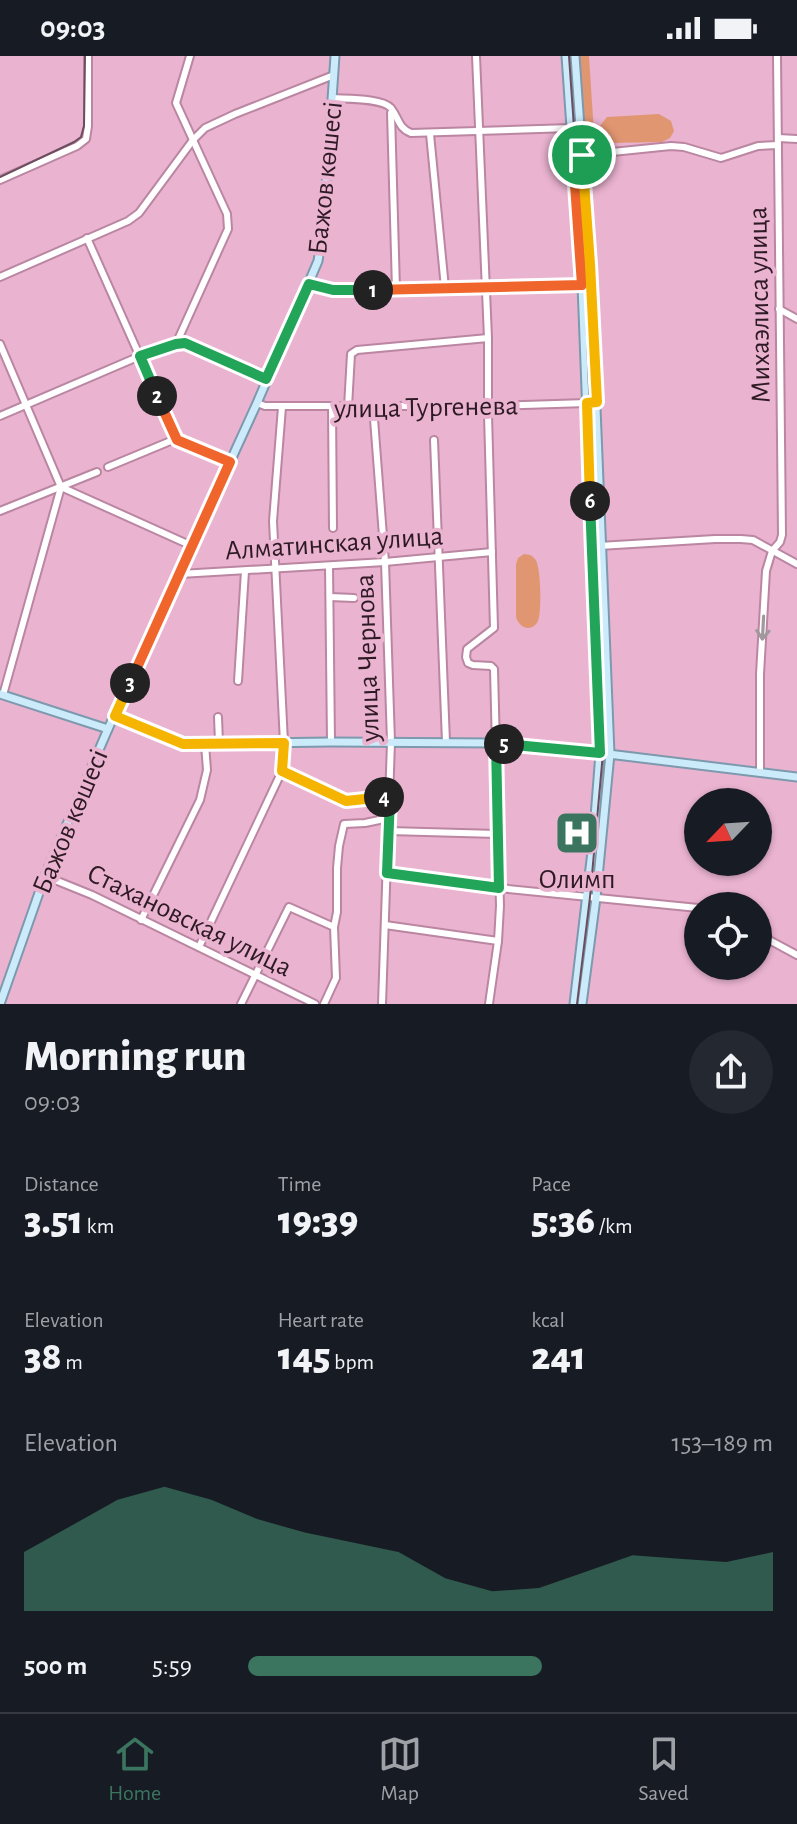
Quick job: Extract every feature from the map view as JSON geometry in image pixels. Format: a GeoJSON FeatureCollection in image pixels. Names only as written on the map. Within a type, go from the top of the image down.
{"type":"FeatureCollection","features":[{"type":"Feature","properties":{"kind":"main road","name":"Бажов көшесі"},"geometry":{"type":"LineString","coordinates":[[0,1004],[45,876],[318,261],[335,56]]}},
{"type":"Feature","properties":{"kind":"main road"},"geometry":{"type":"LineString","coordinates":[[566,56],[576,128]]}},
{"type":"Feature","properties":{"kind":"main road"},"geometry":{"type":"LineString","coordinates":[[575,56],[600,753],[582,1004]]}},
{"type":"Feature","properties":{"kind":"main road"},"geometry":{"type":"LineString","coordinates":[[574,1004],[610,754],[591,284],[577,156]]}},
{"type":"Feature","properties":{"kind":"main road"},"geometry":{"type":"LineString","coordinates":[[582,285],[591,284]]}},
{"type":"Feature","properties":{"kind":"main road","name":"улица Тургенева"},"geometry":{"type":"LineString","coordinates":[[587,403],[597,402]]}},
{"type":"Feature","properties":{"kind":"main road"},"geometry":{"type":"LineString","coordinates":[[1,694],[108,729]]}},
{"type":"Feature","properties":{"kind":"main road"},"geometry":{"type":"LineString","coordinates":[[115,716],[183,744],[496,743],[797,777]]}},
{"type":"Feature","properties":{"kind":"street"},"geometry":{"type":"LineString","coordinates":[[0,180],[77,146],[86,139],[88,56]]}},
{"type":"Feature","properties":{"kind":"street"},"geometry":{"type":"LineString","coordinates":[[176,344],[228,229],[227,214],[176,103],[190,56]]}},
{"type":"Feature","properties":{"kind":"street"},"geometry":{"type":"LineString","coordinates":[[476,56],[488,338],[494,628],[467,649],[466,657],[468,663],[494,669],[499,888],[498,941],[489,1004]]}},
{"type":"Feature","properties":{"kind":"street","name":"Михаэлиса улица"},"geometry":{"type":"LineString","coordinates":[[760,771],[760,674],[766,571],[772,551],[782,535],[777,56]]}},
{"type":"Feature","properties":{"kind":"street"},"geometry":{"type":"LineString","coordinates":[[0,277],[128,221],[139,213],[205,128],[334,75]]}},
{"type":"Feature","properties":{"kind":"street"},"geometry":{"type":"LineString","coordinates":[[333,98],[382,103],[391,108],[403,130],[411,133],[576,128]]}},
{"type":"Feature","properties":{"kind":"street"},"geometry":{"type":"LineString","coordinates":[[391,108],[396,289]]}},
{"type":"Feature","properties":{"kind":"street"},"geometry":{"type":"LineString","coordinates":[[430,134],[445,288]]}},
{"type":"Feature","properties":{"kind":"street"},"geometry":{"type":"LineString","coordinates":[[577,156],[671,146],[721,158],[758,146],[797,139]]}},
{"type":"Feature","properties":{"kind":"street"},"geometry":{"type":"LineString","coordinates":[[87,238],[177,440]]}},
{"type":"Feature","properties":{"kind":"street"},"geometry":{"type":"LineString","coordinates":[[309,284],[333,290],[582,285]]}},
{"type":"Feature","properties":{"kind":"street"},"geometry":{"type":"LineString","coordinates":[[779,309],[797,319]]}},
{"type":"Feature","properties":{"kind":"street"},"geometry":{"type":"LineString","coordinates":[[348,407],[351,354],[357,350],[488,338]]}},
{"type":"Feature","properties":{"kind":"street"},"geometry":{"type":"LineString","coordinates":[[0,416],[140,356],[176,344],[185,343],[266,379]]}},
{"type":"Feature","properties":{"kind":"street"},"geometry":{"type":"LineString","coordinates":[[0,344],[61,487],[1,694]]}},
{"type":"Feature","properties":{"kind":"street","name":"улица Тургенева"},"geometry":{"type":"LineString","coordinates":[[257,403],[282,407],[348,407],[587,403]]}},
{"type":"Feature","properties":{"kind":"street","name":"улица Чернова"},"geometry":{"type":"LineString","coordinates":[[373,406],[385,562],[391,742],[382,1004]]}},
{"type":"Feature","properties":{"kind":"street"},"geometry":{"type":"LineString","coordinates":[[199,947],[282,771],[284,743],[273,521],[282,407]]}},
{"type":"Feature","properties":{"kind":"street"},"geometry":{"type":"LineString","coordinates":[[332,407],[333,528]]}},
{"type":"Feature","properties":{"kind":"street"},"geometry":{"type":"LineString","coordinates":[[108,467],[173,440],[230,462]]}},
{"type":"Feature","properties":{"kind":"street"},"geometry":{"type":"LineString","coordinates":[[434,440],[446,742]]}},
{"type":"Feature","properties":{"kind":"street"},"geometry":{"type":"LineString","coordinates":[[0,511],[97,472]]}},
{"type":"Feature","properties":{"kind":"street"},"geometry":{"type":"LineString","coordinates":[[61,487],[192,546]]}},
{"type":"Feature","properties":{"kind":"street"},"geometry":{"type":"LineString","coordinates":[[592,547],[741,539],[753,540],[797,564]]}},
{"type":"Feature","properties":{"kind":"street","name":"Алматинская улица"},"geometry":{"type":"LineString","coordinates":[[180,574],[275,570],[492,552]]}},
{"type":"Feature","properties":{"kind":"street"},"geometry":{"type":"LineString","coordinates":[[329,566],[331,742]]}},
{"type":"Feature","properties":{"kind":"street"},"geometry":{"type":"LineString","coordinates":[[238,681],[245,571]]}},
{"type":"Feature","properties":{"kind":"street"},"geometry":{"type":"LineString","coordinates":[[330,597],[354,598]]}},
{"type":"Feature","properties":{"kind":"street"},"geometry":{"type":"LineString","coordinates":[[218,717],[219,743]]}},
{"type":"Feature","properties":{"kind":"street"},"geometry":{"type":"LineString","coordinates":[[141,920],[200,800],[205,785],[205,744]]}},
{"type":"Feature","properties":{"kind":"street"},"geometry":{"type":"LineString","coordinates":[[282,771],[346,801],[390,797]]}},
{"type":"Feature","properties":{"kind":"street"},"geometry":{"type":"LineString","coordinates":[[324,1004],[336,978],[334,927],[339,846],[344,824],[389,818]]}},
{"type":"Feature","properties":{"kind":"street"},"geometry":{"type":"LineString","coordinates":[[389,831],[497,834]]}},
{"type":"Feature","properties":{"kind":"street"},"geometry":{"type":"LineString","coordinates":[[387,873],[684,907]]}},
{"type":"Feature","properties":{"kind":"street","name":"Стахановская улица"},"geometry":{"type":"LineString","coordinates":[[45,876],[92,895],[315,1004]]}},
{"type":"Feature","properties":{"kind":"street"},"geometry":{"type":"LineString","coordinates":[[241,1004],[289,907],[334,927]]}},
{"type":"Feature","properties":{"kind":"street"},"geometry":{"type":"LineString","coordinates":[[385,925],[498,941]]}},
{"type":"Feature","properties":{"kind":"street"},"geometry":{"type":"LineString","coordinates":[[772,942],[797,955]]}},
{"type":"Feature","properties":{"kind":"shaded area"},"geometry":{"type":"Polygon","coordinates":[[[579,56],[589,56],[595,149],[591,151],[586,150],[579,56]]]}},
{"type":"Feature","properties":{"kind":"shaded area"},"geometry":{"type":"Polygon","coordinates":[[[659,114],[671,121],[674,131],[670,138],[662,142],[607,143],[601,137],[599,127],[607,117],[659,114]]]}},
{"type":"Feature","properties":{"kind":"shaded area"},"geometry":{"type":"Polygon","coordinates":[[[524,554],[535,559],[540,579],[538,621],[529,628],[520,624],[516,617],[516,564],[524,554]]]}},
{"type":"Feature","properties":{"kind":"tram line"},"geometry":{"type":"LineString","coordinates":[[0,177],[81,137],[84,126],[85,56]]}},
{"type":"Feature","properties":{"kind":"tram line"},"geometry":{"type":"LineString","coordinates":[[569,56],[585,285],[603,753],[577,1004]]}},
{"type":"Feature","properties":{"kind":"place","name":"Олимп"},"geometry":{"type":"Point","coordinates":[577,833]}},
{"type":"Feature","properties":{"kind":"route"},"geometry":{"type":"LineString","coordinates":[[582,155],[597,402],[587,403],[587,407],[600,753],[496,743],[499,888],[387,873],[390,797],[346,801],[282,771],[284,743],[183,744],[115,716],[230,462],[177,440],[140,356],[185,343],[266,379],[309,284],[333,290],[582,285],[573,156],[582,155]]}}]}
